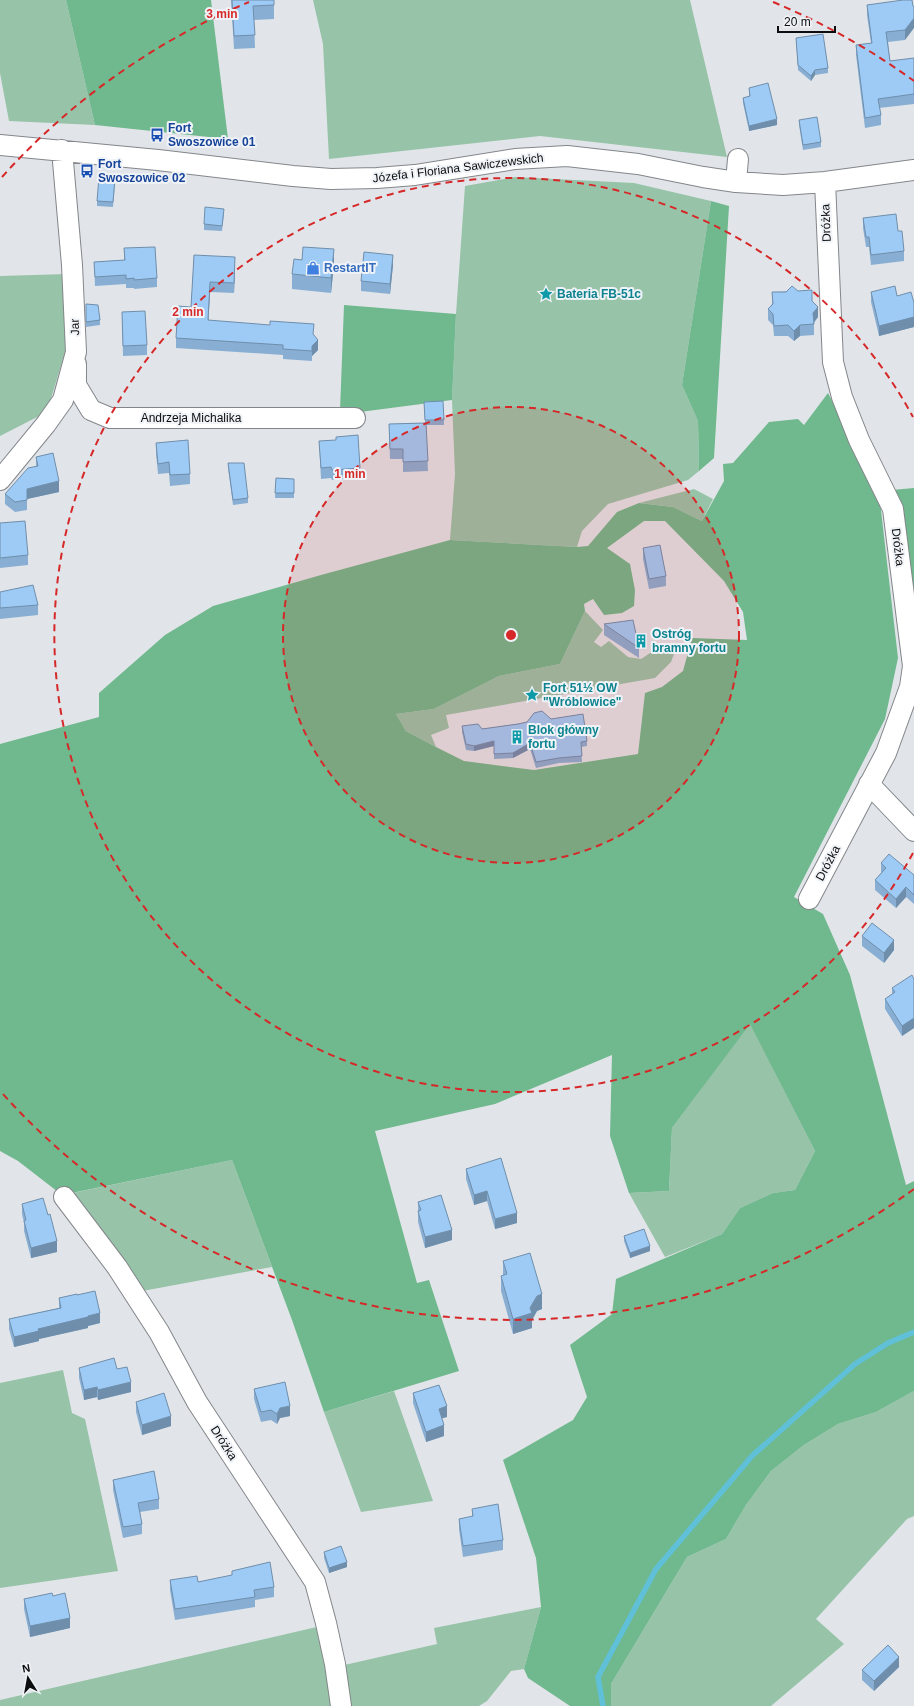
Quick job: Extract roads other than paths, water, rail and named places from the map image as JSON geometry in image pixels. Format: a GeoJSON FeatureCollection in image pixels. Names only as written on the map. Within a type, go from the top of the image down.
{"type":"FeatureCollection","features":[{"type":"Feature","properties":{"kind":"street","name":"Józefa i Floriana Sawiczewskich"},"geometry":{"type":"LineString","coordinates":[[0,145],[62,150],[331,179],[415,175],[515,159],[568,156],[638,164],[702,177],[736,182],[783,184],[824,182],[914,170]]}},
{"type":"Feature","properties":{"kind":"street","name":"Jar"},"geometry":{"type":"LineString","coordinates":[[0,480],[46,424],[63,400],[76,352],[72,265],[62,150]]}},
{"type":"Feature","properties":{"kind":"street"},"geometry":{"type":"LineString","coordinates":[[736,182],[738,159]]}},
{"type":"Feature","properties":{"kind":"street","name":"Dróżka"},"geometry":{"type":"LineString","coordinates":[[809,899],[886,753],[910,687],[913,666],[893,509],[850,419],[832,362],[824,182]]}},
{"type":"Feature","properties":{"kind":"street","name":"Andrzeja Michalika"},"geometry":{"type":"LineString","coordinates":[[76,352],[76,385],[91,410],[110,418],[355,418]]}},
{"type":"Feature","properties":{"kind":"street"},"geometry":{"type":"LineString","coordinates":[[869,784],[914,831]]}},
{"type":"Feature","properties":{"kind":"street","name":"Dróżka"},"geometry":{"type":"LineString","coordinates":[[64,1197],[130,1286],[159,1332],[197,1402],[315,1582],[335,1664],[341,1706]]}},
{"type":"Feature","properties":{"kind":"waterway"},"geometry":{"type":"LineString","coordinates":[[603,1706],[598,1677],[656,1569],[752,1456],[855,1364],[888,1343],[914,1332]]}},
{"type":"Feature","properties":{"kind":"place","name":"Fort Swoszowice 01"},"geometry":{"type":"Point","coordinates":[157,135]}},
{"type":"Feature","properties":{"kind":"place","name":"Fort Swoszowice 02"},"geometry":{"type":"Point","coordinates":[87,171]}},
{"type":"Feature","properties":{"kind":"place","name":"RestartIT"},"geometry":{"type":"Point","coordinates":[313,268]}},
{"type":"Feature","properties":{"kind":"place","name":"Bateria FB-51c"},"geometry":{"type":"Point","coordinates":[546,294]}},
{"type":"Feature","properties":{"kind":"place","name":"Ostróg bramny fortu"},"geometry":{"type":"Point","coordinates":[641,641]}},
{"type":"Feature","properties":{"kind":"place","name":"Fort 51½ OW \"Wróblowice\""},"geometry":{"type":"Point","coordinates":[532,695]}},
{"type":"Feature","properties":{"kind":"place","name":"Blok główny fortu"},"geometry":{"type":"Point","coordinates":[517,737]}}]}
